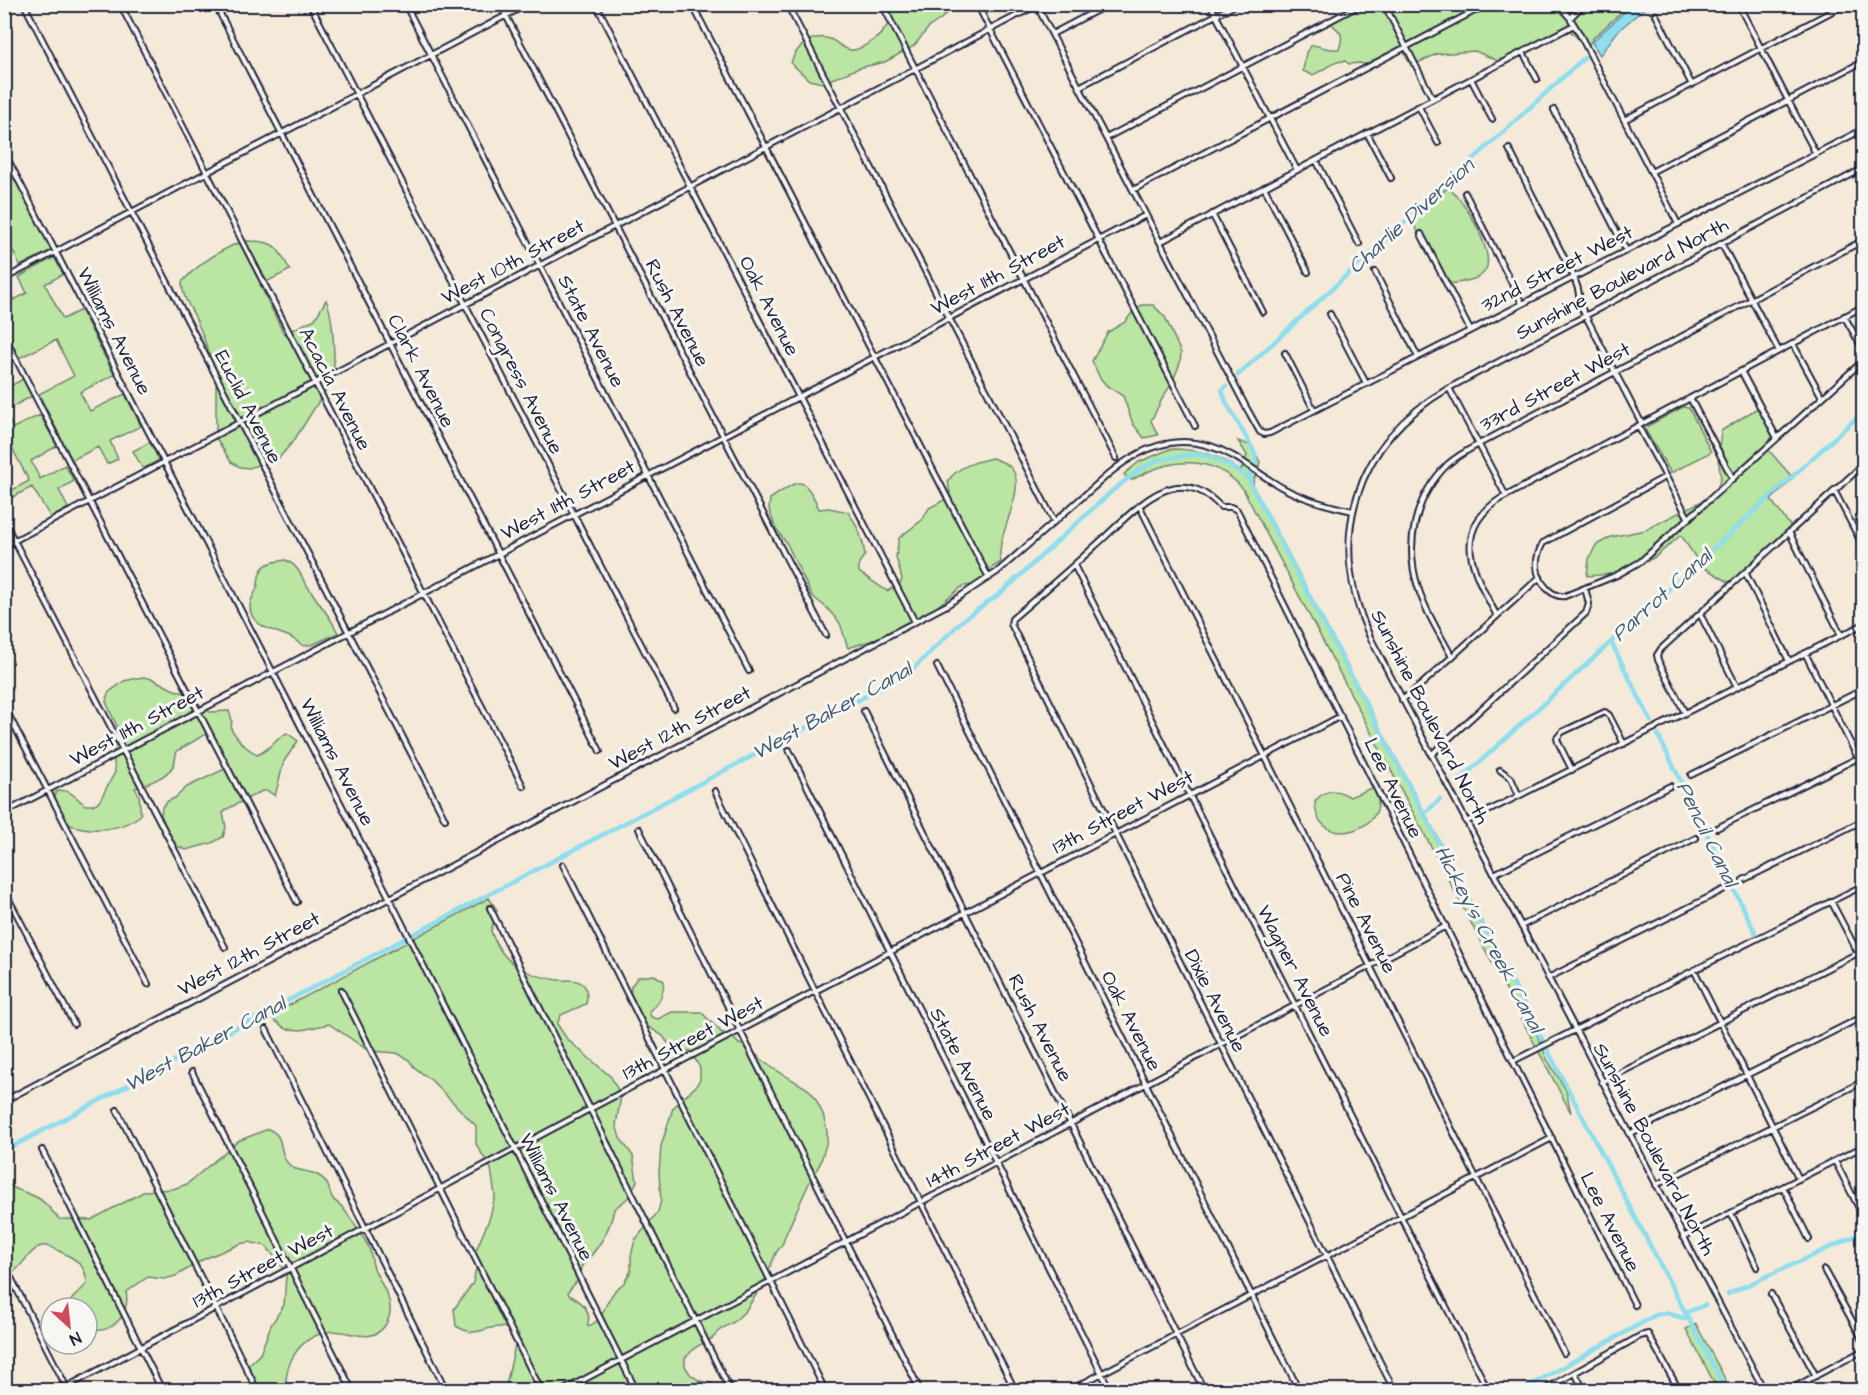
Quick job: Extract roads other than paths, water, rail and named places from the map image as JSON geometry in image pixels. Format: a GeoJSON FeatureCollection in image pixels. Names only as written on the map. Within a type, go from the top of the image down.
{"type":"FeatureCollection","features":[{"type":"Feature","properties":{"kind":"street","name":"Acacia Avenue"},"geometry":{"type":"LineString","coordinates":[[120,4],[523,786]]}},
{"type":"Feature","properties":{"kind":"street","name":"Clark Avenue"},"geometry":{"type":"LineString","coordinates":[[215,4],[600,751]]}},
{"type":"Feature","properties":{"kind":"street","name":"Congress Avenue"},"geometry":{"type":"LineString","coordinates":[[310,4],[674,708]]}},
{"type":"Feature","properties":{"kind":"street","name":"State Avenue"},"geometry":{"type":"LineString","coordinates":[[405,4],[750,671]]}},
{"type":"Feature","properties":{"kind":"street","name":"Rush Avenue"},"geometry":{"type":"LineString","coordinates":[[500,4],[826,635]]}},
{"type":"Feature","properties":{"kind":"street"},"geometry":{"type":"LineString","coordinates":[[4,279],[528,4]]}},
{"type":"Feature","properties":{"kind":"street","name":"Oak Avenue"},"geometry":{"type":"LineString","coordinates":[[596,4],[915,622]]}},
{"type":"Feature","properties":{"kind":"street"},"geometry":{"type":"LineString","coordinates":[[692,4],[989,578]]}},
{"type":"Feature","properties":{"kind":"street"},"geometry":{"type":"LineString","coordinates":[[787,4],[1054,521]]}},
{"type":"Feature","properties":{"kind":"street"},"geometry":{"type":"LineString","coordinates":[[882,4],[1116,458]]}},
{"type":"Feature","properties":{"kind":"street"},"geometry":{"type":"LineString","coordinates":[[977,4],[1196,426]]}},
{"type":"Feature","properties":{"kind":"street"},"geometry":{"type":"LineString","coordinates":[[1052,34],[1109,4]]}},
{"type":"Feature","properties":{"kind":"street"},"geometry":{"type":"LineString","coordinates":[[1210,4],[1297,170]]}},
{"type":"Feature","properties":{"kind":"street"},"geometry":{"type":"LineString","coordinates":[[1079,87],[1237,4]]}},
{"type":"Feature","properties":{"kind":"street"},"geometry":{"type":"LineString","coordinates":[[1106,138],[1362,4]]}},
{"type":"Feature","properties":{"kind":"street"},"geometry":{"type":"LineString","coordinates":[[1384,4],[1433,99]]}},
{"type":"Feature","properties":{"kind":"street"},"geometry":{"type":"LineString","coordinates":[[1133,190],[1488,4]]}},
{"type":"Feature","properties":{"kind":"street"},"geometry":{"type":"LineString","coordinates":[[1558,4],[1574,25],[1678,224]]}},
{"type":"Feature","properties":{"kind":"street"},"geometry":{"type":"LineString","coordinates":[[1570,18],[1584,4]]}},
{"type":"Feature","properties":{"kind":"street"},"geometry":{"type":"LineString","coordinates":[[1738,4],[1815,154]]}},
{"type":"Feature","properties":{"kind":"street"},"geometry":{"type":"LineString","coordinates":[[1624,120],[1846,4]]}},
{"type":"Feature","properties":{"kind":"street"},"geometry":{"type":"LineString","coordinates":[[1037,5],[1160,242],[1574,25]]}},
{"type":"Feature","properties":{"kind":"street","name":"West 10th Street"},"geometry":{"type":"LineString","coordinates":[[4,546],[1037,5]]}},
{"type":"Feature","properties":{"kind":"street","name":"Euclid Avenue"},"geometry":{"type":"LineString","coordinates":[[26,8],[445,819]]}},
{"type":"Feature","properties":{"kind":"street"},"geometry":{"type":"LineString","coordinates":[[1656,15],[1692,84]]}},
{"type":"Feature","properties":{"kind":"street"},"geometry":{"type":"LineString","coordinates":[[1523,52],[1537,79]]}},
{"type":"Feature","properties":{"kind":"street"},"geometry":{"type":"LineString","coordinates":[[1651,172],[1863,61]]}},
{"type":"Feature","properties":{"kind":"street"},"geometry":{"type":"LineString","coordinates":[[1471,79],[1492,119]]}},
{"type":"Feature","properties":{"kind":"street"},"geometry":{"type":"LineString","coordinates":[[1419,106],[1438,143]]}},
{"type":"Feature","properties":{"kind":"street"},"geometry":{"type":"LineString","coordinates":[[1554,110],[1626,250]]}},
{"type":"Feature","properties":{"kind":"street","name":"32nd Street West"},"geometry":{"type":"LineString","coordinates":[[1160,242],[1250,415],[1260,432],[1264,434],[1270,433],[1863,129]]}},
{"type":"Feature","properties":{"kind":"street"},"geometry":{"type":"LineString","coordinates":[[1368,133],[1392,178]]}},
{"type":"Feature","properties":{"kind":"street"},"geometry":{"type":"LineString","coordinates":[[1509,149],[1574,277],[1579,302],[1585,316],[1615,372],[1665,477],[1689,519]]}},
{"type":"Feature","properties":{"kind":"street","name":"Williams Avenue"},"geometry":{"type":"LineString","coordinates":[[4,152],[389,897],[636,1390]]}},
{"type":"Feature","properties":{"kind":"street"},"geometry":{"type":"LineString","coordinates":[[1316,160],[1359,244]]}},
{"type":"Feature","properties":{"kind":"street","name":"Sunshine Boulevard North"},"geometry":{"type":"LineString","coordinates":[[1764,1390],[1370,637],[1356,601],[1349,563],[1350,531],[1353,511],[1369,466],[1389,436],[1416,410],[1449,387],[1863,168]]}},
{"type":"Feature","properties":{"kind":"street"},"geometry":{"type":"LineString","coordinates":[[1858,171],[1863,182]]}},
{"type":"Feature","properties":{"kind":"street"},"geometry":{"type":"LineString","coordinates":[[1264,187],[1308,272]]}},
{"type":"Feature","properties":{"kind":"street"},"geometry":{"type":"LineString","coordinates":[[1465,193],[1522,303]]}},
{"type":"Feature","properties":{"kind":"street"},"geometry":{"type":"LineString","coordinates":[[1212,214],[1263,312]]}},
{"type":"Feature","properties":{"kind":"street","name":"West 11th Street"},"geometry":{"type":"LineString","coordinates":[[4,813],[1146,215]]}},
{"type":"Feature","properties":{"kind":"street"},"geometry":{"type":"LineString","coordinates":[[1421,234],[1470,330]]}},
{"type":"Feature","properties":{"kind":"street","name":"33rd Street West"},"geometry":{"type":"LineString","coordinates":[[1452,657],[1419,592],[1412,566],[1412,537],[1419,508],[1436,479],[1452,461],[1479,444],[1863,240]]}},
{"type":"Feature","properties":{"kind":"street"},"geometry":{"type":"LineString","coordinates":[[1722,243],[1779,351]]}},
{"type":"Feature","properties":{"kind":"street"},"geometry":{"type":"LineString","coordinates":[[1375,272],[1418,357]]}},
{"type":"Feature","properties":{"kind":"street"},"geometry":{"type":"LineString","coordinates":[[1497,615],[1475,573],[1470,547],[1473,532],[1479,520],[1491,506],[1863,306]]}},
{"type":"Feature","properties":{"kind":"street"},"geometry":{"type":"LineString","coordinates":[[1330,314],[1366,383]]}},
{"type":"Feature","properties":{"kind":"street"},"geometry":{"type":"LineString","coordinates":[[1844,316],[1863,351]]}},
{"type":"Feature","properties":{"kind":"street"},"geometry":{"type":"LineString","coordinates":[[4,336],[297,902]]}},
{"type":"Feature","properties":{"kind":"street"},"geometry":{"type":"LineString","coordinates":[[1792,344],[1822,397]]}},
{"type":"Feature","properties":{"kind":"street"},"geometry":{"type":"LineString","coordinates":[[1285,353],[1314,410]]}},
{"type":"Feature","properties":{"kind":"street"},"geometry":{"type":"LineString","coordinates":[[1665,477],[1547,540],[1541,547],[1537,568],[1540,577],[1555,596],[1565,596],[1585,588],[1617,575],[1640,562],[1863,360]]}},
{"type":"Feature","properties":{"kind":"street"},"geometry":{"type":"LineString","coordinates":[[1741,371],[1777,438]]}},
{"type":"Feature","properties":{"kind":"street"},"geometry":{"type":"LineString","coordinates":[[1449,387],[1506,496]]}},
{"type":"Feature","properties":{"kind":"street"},"geometry":{"type":"LineString","coordinates":[[1690,398],[1733,479]]}},
{"type":"Feature","properties":{"kind":"street","name":"West 12th Street"},"geometry":{"type":"LineString","coordinates":[[4,1101],[958,598],[989,578],[1134,454],[1154,446],[1181,442],[1201,444],[1219,449],[1290,492],[1319,503],[1353,511]]}},
{"type":"Feature","properties":{"kind":"street"},"geometry":{"type":"LineString","coordinates":[[1685,713],[1658,660],[1661,649],[1863,464]]}},
{"type":"Feature","properties":{"kind":"street","name":"Lee Avenue"},"geometry":{"type":"LineString","coordinates":[[1140,507],[1166,490],[1183,487],[1201,491],[1221,507],[1231,507],[1237,510],[1635,1305]]}},
{"type":"Feature","properties":{"kind":"street"},"geometry":{"type":"LineString","coordinates":[[1834,490],[1863,548]]}},
{"type":"Feature","properties":{"kind":"street"},"geometry":{"type":"LineString","coordinates":[[1074,565],[1140,507]]}},
{"type":"Feature","properties":{"kind":"street","name":"Pine Avenue"},"geometry":{"type":"LineString","coordinates":[[1140,507],[1564,1353]]}},
{"type":"Feature","properties":{"kind":"street"},"geometry":{"type":"LineString","coordinates":[[4,521],[225,947]]}},
{"type":"Feature","properties":{"kind":"street"},"geometry":{"type":"LineString","coordinates":[[1789,532],[1841,635]]}},
{"type":"Feature","properties":{"kind":"street","name":"Dixie Avenue"},"geometry":{"type":"LineString","coordinates":[[1074,565],[1012,619],[1011,624],[1394,1390]]}},
{"type":"Feature","properties":{"kind":"street","name":"Wagner Avenue"},"geometry":{"type":"LineString","coordinates":[[1074,565],[1488,1390]]}},
{"type":"Feature","properties":{"kind":"street"},"geometry":{"type":"LineString","coordinates":[[1745,572],[1789,661]]}},
{"type":"Feature","properties":{"kind":"street"},"geometry":{"type":"LineString","coordinates":[[1402,700],[1540,577]]}},
{"type":"Feature","properties":{"kind":"street"},"geometry":{"type":"LineString","coordinates":[[1431,755],[1586,613],[1589,604],[1585,588]]}},
{"type":"Feature","properties":{"kind":"street"},"geometry":{"type":"LineString","coordinates":[[1700,614],[1737,687]]}},
{"type":"Feature","properties":{"kind":"street"},"geometry":{"type":"LineString","coordinates":[[1466,822],[1863,624]]}},
{"type":"Feature","properties":{"kind":"street"},"geometry":{"type":"LineString","coordinates":[[1805,653],[1863,770]]}},
{"type":"Feature","properties":{"kind":"street","name":"Oak Avenue"},"geometry":{"type":"LineString","coordinates":[[937,666],[1299,1390]]}},
{"type":"Feature","properties":{"kind":"street"},"geometry":{"type":"LineString","coordinates":[[1691,775],[1863,689]]}},
{"type":"Feature","properties":{"kind":"street"},"geometry":{"type":"LineString","coordinates":[[4,706],[148,984]]}},
{"type":"Feature","properties":{"kind":"street","name":"Rush Avenue"},"geometry":{"type":"LineString","coordinates":[[864,711],[1204,1390]]}},
{"type":"Feature","properties":{"kind":"street"},"geometry":{"type":"LineString","coordinates":[[1572,770],[1557,738],[1559,734],[1572,727],[1605,712],[1609,715],[1624,744]]}},
{"type":"Feature","properties":{"kind":"street","name":"13th Street West"},"geometry":{"type":"LineString","coordinates":[[60,1390],[67,1389],[440,1188],[1341,716]]}},
{"type":"Feature","properties":{"kind":"street","name":"State Avenue"},"geometry":{"type":"LineString","coordinates":[[789,750],[1110,1390]]}},
{"type":"Feature","properties":{"kind":"street"},"geometry":{"type":"LineString","coordinates":[[1717,828],[1863,754]]}},
{"type":"Feature","properties":{"kind":"street"},"geometry":{"type":"LineString","coordinates":[[1500,770],[1510,778],[1520,796]]}},
{"type":"Feature","properties":{"kind":"street"},"geometry":{"type":"LineString","coordinates":[[1494,874],[1670,786]]}},
{"type":"Feature","properties":{"kind":"street"},"geometry":{"type":"LineString","coordinates":[[715,791],[1015,1390]]}},
{"type":"Feature","properties":{"kind":"street"},"geometry":{"type":"LineString","coordinates":[[1743,880],[1863,820]]}},
{"type":"Feature","properties":{"kind":"street"},"geometry":{"type":"LineString","coordinates":[[639,829],[920,1390]]}},
{"type":"Feature","properties":{"kind":"street"},"geometry":{"type":"LineString","coordinates":[[1521,926],[1696,838]]}},
{"type":"Feature","properties":{"kind":"street"},"geometry":{"type":"LineString","coordinates":[[563,866],[825,1390]]}},
{"type":"Feature","properties":{"kind":"street"},"geometry":{"type":"LineString","coordinates":[[1513,1061],[1863,885]]}},
{"type":"Feature","properties":{"kind":"street"},"geometry":{"type":"LineString","coordinates":[[4,890],[74,1024]]}},
{"type":"Feature","properties":{"kind":"street"},"geometry":{"type":"LineString","coordinates":[[1548,978],[1722,890]]}},
{"type":"Feature","properties":{"kind":"street"},"geometry":{"type":"LineString","coordinates":[[1832,901],[1863,964]]}},
{"type":"Feature","properties":{"kind":"street"},"geometry":{"type":"LineString","coordinates":[[489,908],[730,1390]]}},
{"type":"Feature","properties":{"kind":"street","name":"14th Street West"},"geometry":{"type":"LineString","coordinates":[[564,1390],[1446,926]]}},
{"type":"Feature","properties":{"kind":"street"},"geometry":{"type":"LineString","coordinates":[[1602,1082],[1863,950]]}},
{"type":"Feature","properties":{"kind":"street"},"geometry":{"type":"LineString","coordinates":[[1694,970],[1799,1179]]}},
{"type":"Feature","properties":{"kind":"street"},"geometry":{"type":"LineString","coordinates":[[341,990],[541,1390]]}},
{"type":"Feature","properties":{"kind":"street"},"geometry":{"type":"LineString","coordinates":[[1629,1134],[1863,1016]]}},
{"type":"Feature","properties":{"kind":"street"},"geometry":{"type":"LineString","coordinates":[[266,1029],[446,1390]]}},
{"type":"Feature","properties":{"kind":"street"},"geometry":{"type":"LineString","coordinates":[[192,1072],[352,1390]]}},
{"type":"Feature","properties":{"kind":"street"},"geometry":{"type":"LineString","coordinates":[[1656,1185],[1863,1081]]}},
{"type":"Feature","properties":{"kind":"street"},"geometry":{"type":"LineString","coordinates":[[117,1110],[257,1390]]}},
{"type":"Feature","properties":{"kind":"street"},"geometry":{"type":"LineString","coordinates":[[1070,1390],[1552,1138]]}},
{"type":"Feature","properties":{"kind":"street"},"geometry":{"type":"LineString","coordinates":[[1683,1237],[1863,1146]]}},
{"type":"Feature","properties":{"kind":"street"},"geometry":{"type":"LineString","coordinates":[[42,1150],[162,1390]]}},
{"type":"Feature","properties":{"kind":"street"},"geometry":{"type":"LineString","coordinates":[[1835,1161],[1862,1214]]}},
{"type":"Feature","properties":{"kind":"street"},"geometry":{"type":"LineString","coordinates":[[1783,1187],[1809,1239]]}},
{"type":"Feature","properties":{"kind":"street"},"geometry":{"type":"LineString","coordinates":[[1731,1213],[1757,1267]]}},
{"type":"Feature","properties":{"kind":"street"},"geometry":{"type":"LineString","coordinates":[[4,1264],[67,1389]]}},
{"type":"Feature","properties":{"kind":"street"},"geometry":{"type":"LineString","coordinates":[[1824,1270],[1863,1342]]}},
{"type":"Feature","properties":{"kind":"street"},"geometry":{"type":"LineString","coordinates":[[1771,1294],[1816,1376]]}},
{"type":"Feature","properties":{"kind":"street"},"geometry":{"type":"LineString","coordinates":[[1544,1390],[1640,1336],[1648,1334],[1679,1390]]}},
{"type":"Feature","properties":{"kind":"street"},"geometry":{"type":"LineString","coordinates":[[1789,1390],[1863,1350]]}},
{"type":"Feature","properties":{"kind":"street"},"geometry":{"type":"LineString","coordinates":[[1575,1373],[1584,1390]]}},
{"type":"Feature","properties":{"kind":"water"},"geometry":{"type":"Polygon","coordinates":[[[1632,5],[1648,5],[1618,31],[1600,55],[1592,43],[1632,5]]]}},
{"type":"Feature","properties":{"kind":"waterway","name":"Charlie Diversion"},"geometry":{"type":"LineString","coordinates":[[1238,375],[1584,58]]}},
{"type":"Feature","properties":{"kind":"waterway","name":"Charlie Diversion"},"geometry":{"type":"LineString","coordinates":[[1226,386],[1222,390],[1226,402],[1255,453],[1256,463]]}},
{"type":"Feature","properties":{"kind":"waterway","name":"Parrot Canal"},"geometry":{"type":"LineString","coordinates":[[1461,779],[1864,411]]}},
{"type":"Feature","properties":{"kind":"waterway","name":"West Baker Canal"},"geometry":{"type":"LineString","coordinates":[[412,935],[908,674],[963,620],[1002,592],[1112,491],[1139,470],[1157,460],[1196,454],[1212,457],[1249,478]]}},
{"type":"Feature","properties":{"kind":"waterway","name":"Hickey's Creek Canal"},"geometry":{"type":"LineString","coordinates":[[1251,474],[1249,478],[1251,485],[1726,1390]]}},
{"type":"Feature","properties":{"kind":"waterway","name":"Pencil Canal"},"geometry":{"type":"LineString","coordinates":[[1611,642],[1651,721]]}},
{"type":"Feature","properties":{"kind":"waterway","name":"Pencil Canal"},"geometry":{"type":"LineString","coordinates":[[1658,735],[1755,932]]}},
{"type":"Feature","properties":{"kind":"waterway","name":"Parrot Canal"},"geometry":{"type":"LineString","coordinates":[[1423,815],[1440,799]]}},
{"type":"Feature","properties":{"kind":"waterway","name":"West Baker Canal"},"geometry":{"type":"LineString","coordinates":[[4,1151],[406,938]]}},
{"type":"Feature","properties":{"kind":"waterway"},"geometry":{"type":"LineString","coordinates":[[1728,1294],[1864,1232]]}},
{"type":"Feature","properties":{"kind":"waterway"},"geometry":{"type":"LineString","coordinates":[[1685,1313],[1705,1305]]}},
{"type":"Feature","properties":{"kind":"waterway"},"geometry":{"type":"LineString","coordinates":[[1522,1390],[1656,1315],[1666,1313],[1687,1319]]}}]}
